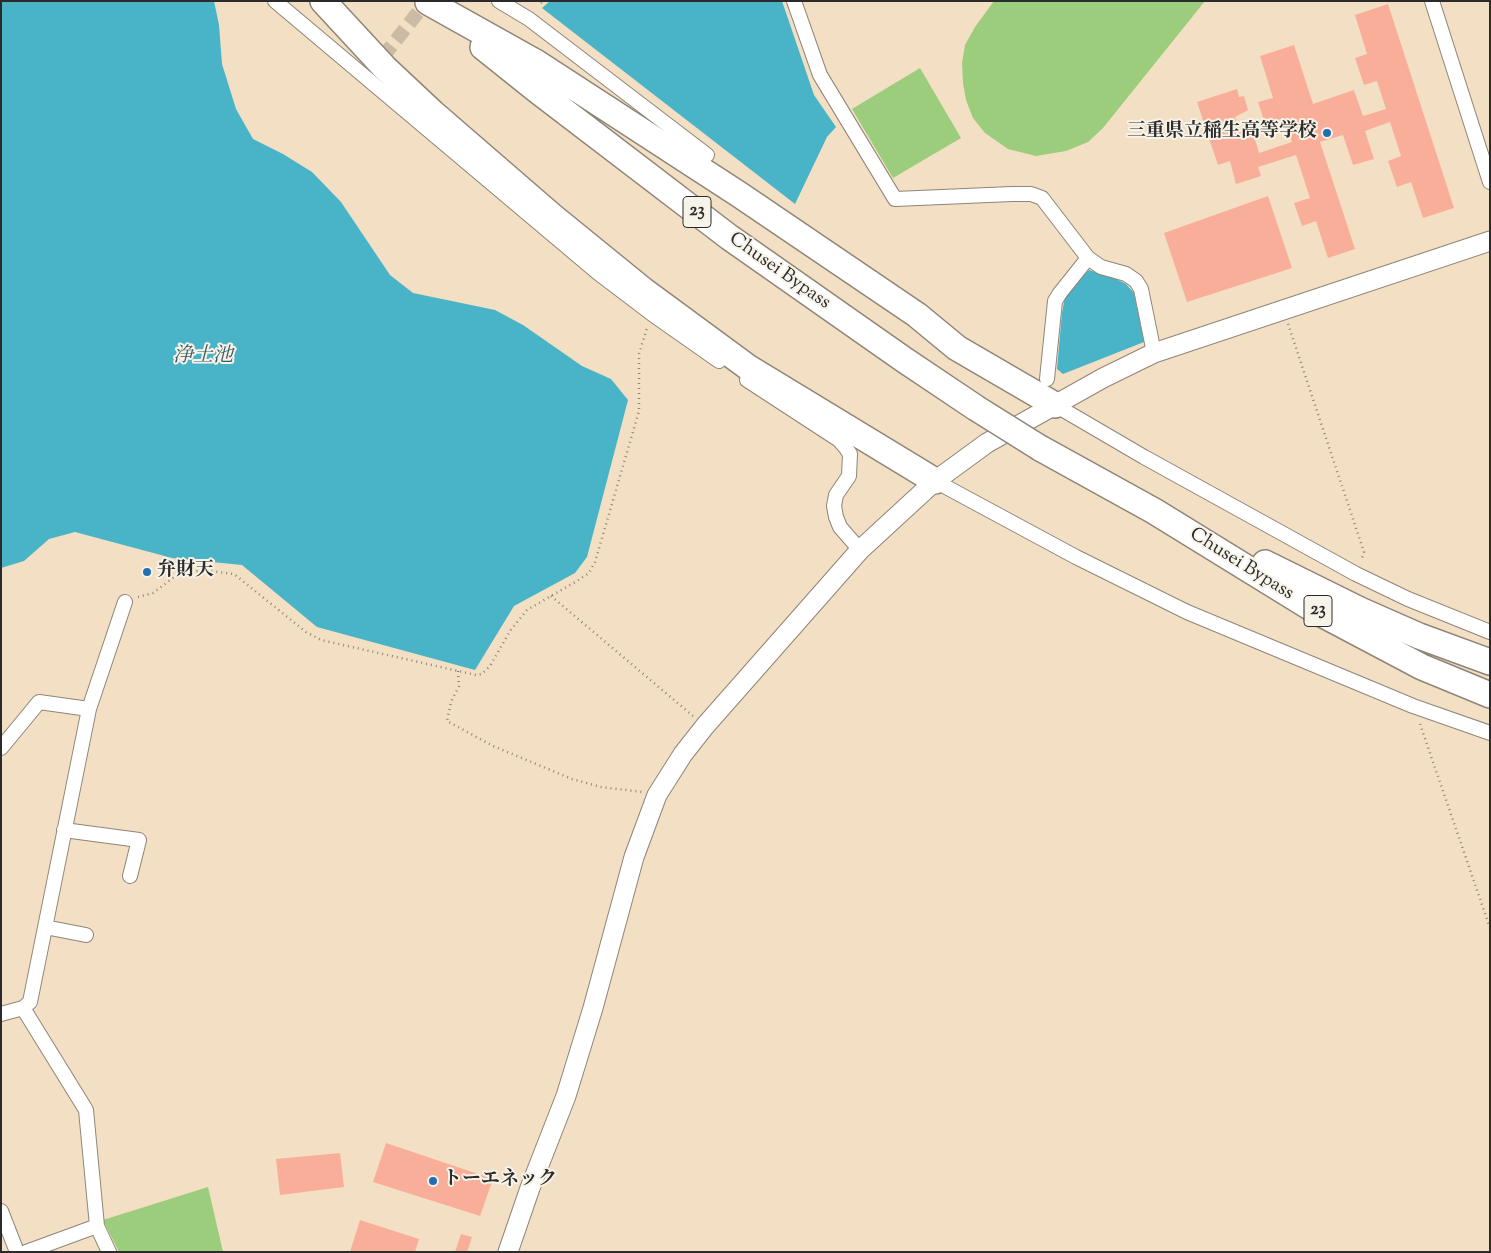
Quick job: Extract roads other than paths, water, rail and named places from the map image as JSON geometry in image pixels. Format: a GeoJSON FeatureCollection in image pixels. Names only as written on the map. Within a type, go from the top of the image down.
{"type":"FeatureCollection","features":[{"type":"Feature","properties":{"kind":"highway"},"geometry":{"type":"LineString","coordinates":[[323,1],[385,68],[433,113],[642,290],[748,368],[935,481]]}},
{"type":"Feature","properties":{"kind":"highway"},"geometry":{"type":"LineString","coordinates":[[427,2],[536,63],[756,206],[917,315],[957,348],[1055,404]]}},
{"type":"Feature","properties":{"kind":"highway","name":"Chusei Bypass"},"geometry":{"type":"LineString","coordinates":[[427,2],[538,92],[729,237],[976,408],[1040,448],[1154,511],[1318,612],[1422,667],[1490,695]]}},
{"type":"Feature","properties":{"kind":"highway","name":"Chusei Bypass"},"geometry":{"type":"LineString","coordinates":[[1154,511],[1360,610],[1419,636],[1490,662]]}},
{"type":"Feature","properties":{"kind":"street"},"geometry":{"type":"LineString","coordinates":[[275,1],[368,76],[598,273],[652,314],[759,389],[839,440],[850,454],[850,465],[849,476],[836,495],[834,506],[836,517],[840,527],[860,550]]}},
{"type":"Feature","properties":{"kind":"street"},"geometry":{"type":"LineString","coordinates":[[499,1],[529,19],[707,155]]}},
{"type":"Feature","properties":{"kind":"street"},"geometry":{"type":"LineString","coordinates":[[794,1],[820,75],[895,198],[1012,194],[1031,194],[1042,198],[1088,258],[1101,267],[1126,274],[1136,281],[1141,289],[1154,353]]}},
{"type":"Feature","properties":{"kind":"street"},"geometry":{"type":"LineString","coordinates":[[1432,1],[1490,182]]}},
{"type":"Feature","properties":{"kind":"street"},"geometry":{"type":"LineString","coordinates":[[508,1252],[530,1188],[566,1096],[593,1008],[634,857],[658,794],[683,754],[704,726],[860,550],[935,481],[987,443],[1103,378],[1154,353],[1490,241]]}},
{"type":"Feature","properties":{"kind":"street"},"geometry":{"type":"LineString","coordinates":[[1047,379],[1055,300],[1088,258]]}},
{"type":"Feature","properties":{"kind":"street"},"geometry":{"type":"LineString","coordinates":[[1055,404],[1160,466],[1356,574],[1408,599],[1490,632]]}},
{"type":"Feature","properties":{"kind":"street"},"geometry":{"type":"LineString","coordinates":[[935,481],[1076,557],[1187,612],[1414,706],[1490,733]]}},
{"type":"Feature","properties":{"kind":"street"},"geometry":{"type":"LineString","coordinates":[[1,1014],[23,1008],[30,1002],[89,709],[125,602]]}},
{"type":"Feature","properties":{"kind":"street"},"geometry":{"type":"LineString","coordinates":[[1,748],[39,702],[89,709]]}},
{"type":"Feature","properties":{"kind":"street"},"geometry":{"type":"LineString","coordinates":[[64,830],[145,842],[130,876]]}},
{"type":"Feature","properties":{"kind":"street"},"geometry":{"type":"LineString","coordinates":[[45,927],[86,935]]}},
{"type":"Feature","properties":{"kind":"street"},"geometry":{"type":"LineString","coordinates":[[23,1008],[86,1110],[97,1226],[109,1252]]}},
{"type":"Feature","properties":{"kind":"street"},"geometry":{"type":"LineString","coordinates":[[1,1211],[16,1252]]}},
{"type":"Feature","properties":{"kind":"street"},"geometry":{"type":"LineString","coordinates":[[26,1252],[97,1226]]}},
{"type":"Feature","properties":{"kind":"water","name":"浄土池"},"geometry":{"type":"Polygon","coordinates":[[[1,1],[214,1],[219,25],[222,64],[236,109],[253,139],[283,154],[312,172],[341,202],[390,275],[413,293],[495,310],[523,325],[582,366],[611,379],[628,400],[587,557],[575,573],[514,606],[475,670],[317,627],[242,565],[172,558],[75,532],[49,539],[24,561],[1,568],[1,1]]]}},
{"type":"Feature","properties":{"kind":"water"},"geometry":{"type":"Polygon","coordinates":[[[550,1],[782,1],[814,95],[836,127],[827,137],[795,204],[542,8],[550,1]]]}},
{"type":"Feature","properties":{"kind":"water"},"geometry":{"type":"Polygon","coordinates":[[[1089,270],[1126,284],[1134,293],[1144,342],[1063,374],[1057,369],[1065,297],[1089,270]]]}},
{"type":"Feature","properties":{"kind":"tunnel"},"geometry":{"type":"LineString","coordinates":[[370,73],[427,1]]}},
{"type":"Feature","properties":{"kind":"place","name":"三重県立稲生高等学校"},"geometry":{"type":"Point","coordinates":[1327,133]}},
{"type":"Feature","properties":{"kind":"place","name":"弁財天"},"geometry":{"type":"Point","coordinates":[147,572]}},
{"type":"Feature","properties":{"kind":"place","name":"トーエネック"},"geometry":{"type":"Point","coordinates":[433,1181]}}]}
